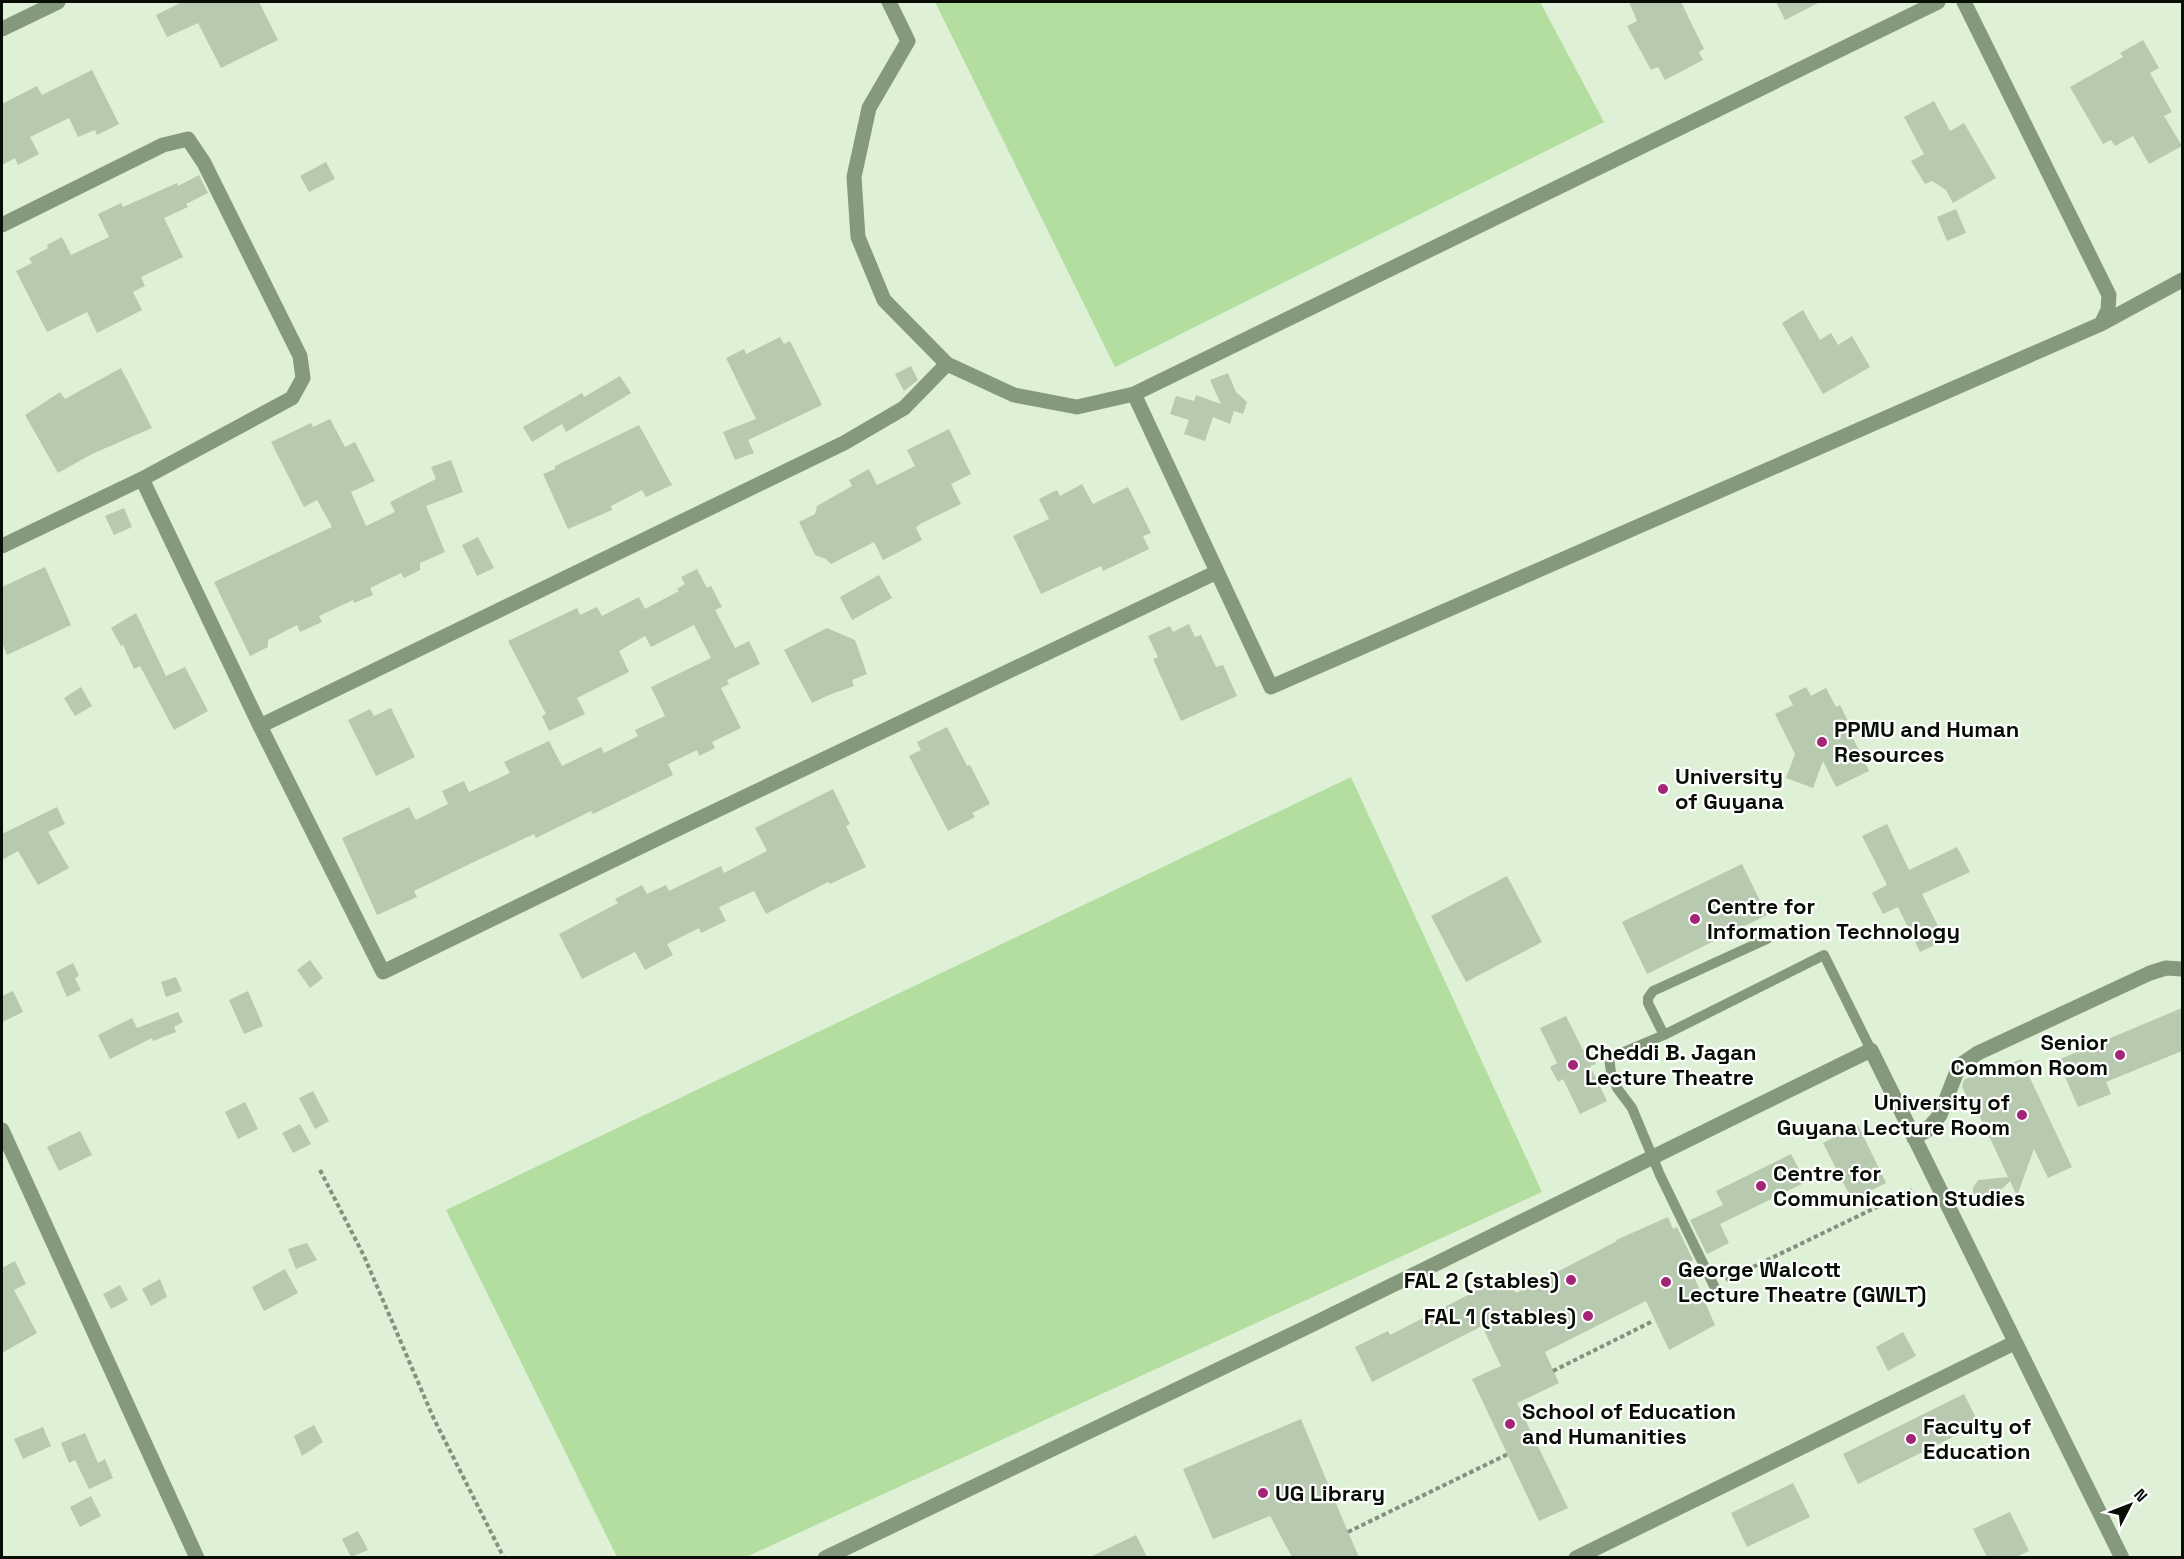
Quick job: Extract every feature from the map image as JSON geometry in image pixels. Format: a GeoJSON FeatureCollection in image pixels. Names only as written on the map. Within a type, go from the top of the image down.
{"type":"FeatureCollection","features":[{"type":"Feature","properties":{"kind":"street"},"geometry":{"type":"LineString","coordinates":[[2,29],[58,2]]}},
{"type":"Feature","properties":{"kind":"street"},"geometry":{"type":"LineString","coordinates":[[889,2],[908,41],[869,108],[854,177],[858,237],[884,300],[946,364],[1014,395],[1077,407],[1134,394],[1938,2]]}},
{"type":"Feature","properties":{"kind":"street"},"geometry":{"type":"LineString","coordinates":[[1964,2],[2109,294],[2108,310],[2101,324]]}},
{"type":"Feature","properties":{"kind":"street"},"geometry":{"type":"LineString","coordinates":[[2,225],[163,145],[188,139],[204,163],[300,356],[303,378],[292,398],[142,479],[2,546]]}},
{"type":"Feature","properties":{"kind":"street"},"geometry":{"type":"LineString","coordinates":[[1134,394],[1271,687],[2101,324],[2182,280]]}},
{"type":"Feature","properties":{"kind":"street"},"geometry":{"type":"LineString","coordinates":[[260,726],[844,443],[904,408],[946,364]]}},
{"type":"Feature","properties":{"kind":"street"},"geometry":{"type":"LineString","coordinates":[[142,479],[260,726],[383,972],[1217,572]]}},
{"type":"Feature","properties":{"kind":"street"},"geometry":{"type":"LineString","coordinates":[[1914,1138],[1927,1130],[1940,1115],[1959,1066],[1978,1053],[2150,973],[2166,968],[2182,969]]}},
{"type":"Feature","properties":{"kind":"street"},"geometry":{"type":"LineString","coordinates":[[825,1557],[1290,1335],[1871,1050],[2014,1343],[2122,1557]]}},
{"type":"Feature","properties":{"kind":"street"},"geometry":{"type":"LineString","coordinates":[[2,1130],[197,1557]]}},
{"type":"Feature","properties":{"kind":"street"},"geometry":{"type":"LineString","coordinates":[[1576,1557],[2014,1343]]}},
{"type":"Feature","properties":{"kind":"lane"},"geometry":{"type":"LineString","coordinates":[[1664,1035],[1648,1003],[1648,998],[1653,991],[1767,939]]}},
{"type":"Feature","properties":{"kind":"lane"},"geometry":{"type":"LineString","coordinates":[[1714,1286],[1675,1208],[1632,1108],[1617,1088],[1609,1058],[1664,1035],[1824,955],[1871,1050]]}},
{"type":"Feature","properties":{"kind":"path"},"geometry":{"type":"LineString","coordinates":[[320,1170],[363,1256],[433,1417],[504,1557]]}},
{"type":"Feature","properties":{"kind":"path"},"geometry":{"type":"LineString","coordinates":[[1714,1286],[1912,1190]]}},
{"type":"Feature","properties":{"kind":"path"},"geometry":{"type":"LineString","coordinates":[[1553,1371],[1651,1322]]}},
{"type":"Feature","properties":{"kind":"path"},"geometry":{"type":"LineString","coordinates":[[1348,1532],[1508,1454]]}},
{"type":"Feature","properties":{"kind":"green space"},"geometry":{"type":"Polygon","coordinates":[[[935,2],[1540,2],[1604,122],[1115,367],[935,2]]]}},
{"type":"Feature","properties":{"kind":"green space"},"geometry":{"type":"Polygon","coordinates":[[[1351,777],[1542,1192],[746,1557],[617,1557],[446,1210],[1351,777]]]}},
{"type":"Feature","properties":{"kind":"building"},"geometry":{"type":"Polygon","coordinates":[[[182,2],[259,2],[278,40],[221,68],[198,23],[167,37],[156,15],[182,2]]]}},
{"type":"Feature","properties":{"kind":"building"},"geometry":{"type":"Polygon","coordinates":[[[1629,2],[1681,2],[1704,49],[1699,52],[1703,60],[1665,80],[1658,67],[1651,70],[1627,26],[1637,21],[1629,2]]]}},
{"type":"Feature","properties":{"kind":"building"},"geometry":{"type":"Polygon","coordinates":[[[1776,2],[1820,2],[1785,20],[1776,2]]]}},
{"type":"Feature","properties":{"kind":"building"},"geometry":{"type":"Polygon","coordinates":[[[2143,40],[2159,68],[2150,73],[2172,112],[2164,116],[2182,146],[2149,164],[2133,136],[2115,146],[2111,140],[2103,144],[2070,87],[2123,57],[2120,53],[2143,40]]]}},
{"type":"Feature","properties":{"kind":"building"},"geometry":{"type":"Polygon","coordinates":[[[92,70],[119,124],[97,135],[95,130],[78,137],[69,118],[30,137],[39,154],[18,165],[15,158],[2,165],[2,104],[37,86],[42,95],[92,70]]]}},
{"type":"Feature","properties":{"kind":"building"},"geometry":{"type":"Polygon","coordinates":[[[1934,101],[1950,131],[1964,123],[1996,178],[1953,203],[1946,190],[1932,181],[1925,184],[1911,161],[1924,154],[1904,117],[1934,101]]]}},
{"type":"Feature","properties":{"kind":"building"},"geometry":{"type":"Polygon","coordinates":[[[326,162],[335,179],[309,192],[300,176],[326,162]]]}},
{"type":"Feature","properties":{"kind":"building"},"geometry":{"type":"Polygon","coordinates":[[[199,175],[208,193],[186,204],[188,207],[164,218],[183,257],[141,277],[145,286],[133,292],[142,310],[97,333],[87,312],[47,332],[16,271],[32,263],[29,258],[62,237],[71,255],[109,237],[98,214],[121,203],[123,207],[177,183],[178,186],[199,175]]]}},
{"type":"Feature","properties":{"kind":"building"},"geometry":{"type":"Polygon","coordinates":[[[1956,209],[1966,233],[1947,241],[1937,217],[1956,209]]]}},
{"type":"Feature","properties":{"kind":"building"},"geometry":{"type":"Polygon","coordinates":[[[1803,310],[1820,340],[1831,333],[1838,345],[1852,336],[1870,367],[1823,394],[1782,323],[1803,310]]]}},
{"type":"Feature","properties":{"kind":"building"},"geometry":{"type":"Polygon","coordinates":[[[780,337],[784,344],[790,341],[822,405],[748,440],[754,453],[735,460],[723,432],[756,419],[726,358],[744,349],[746,354],[780,337]]]}},
{"type":"Feature","properties":{"kind":"building"},"geometry":{"type":"Polygon","coordinates":[[[911,366],[918,380],[904,391],[895,374],[911,366]]]}},
{"type":"Feature","properties":{"kind":"building"},"geometry":{"type":"Polygon","coordinates":[[[121,368],[152,428],[92,454],[58,473],[25,415],[60,392],[65,399],[121,368]]]}},
{"type":"Feature","properties":{"kind":"building"},"geometry":{"type":"Polygon","coordinates":[[[1228,373],[1236,392],[1247,402],[1243,414],[1234,411],[1230,424],[1213,417],[1205,441],[1184,434],[1189,420],[1170,414],[1176,396],[1194,401],[1196,395],[1221,404],[1210,380],[1228,373]]]}},
{"type":"Feature","properties":{"kind":"building"},"geometry":{"type":"Polygon","coordinates":[[[620,376],[631,393],[566,432],[562,424],[532,442],[523,427],[582,393],[584,397],[620,376]]]}},
{"type":"Feature","properties":{"kind":"building"},"geometry":{"type":"Polygon","coordinates":[[[330,419],[345,447],[355,442],[375,481],[351,492],[366,526],[395,512],[390,502],[436,479],[431,467],[451,460],[463,492],[426,506],[445,552],[420,563],[420,570],[404,578],[401,573],[370,588],[373,595],[354,603],[353,600],[319,616],[322,622],[300,632],[297,625],[268,640],[268,647],[250,656],[214,582],[332,527],[317,500],[304,507],[271,442],[311,423],[313,427],[330,419]]]}},
{"type":"Feature","properties":{"kind":"building"},"geometry":{"type":"Polygon","coordinates":[[[639,425],[672,485],[646,497],[642,490],[611,506],[612,510],[568,529],[543,474],[639,425]]]}},
{"type":"Feature","properties":{"kind":"building"},"geometry":{"type":"Polygon","coordinates":[[[949,429],[971,474],[951,484],[961,504],[920,524],[916,528],[922,540],[883,560],[874,542],[831,564],[826,559],[815,555],[799,522],[815,514],[817,506],[852,486],[849,480],[869,469],[877,485],[915,466],[907,450],[949,429]]]}},
{"type":"Feature","properties":{"kind":"building"},"geometry":{"type":"Polygon","coordinates":[[[1082,484],[1093,504],[1128,487],[1151,533],[1143,536],[1149,549],[1103,571],[1101,566],[1041,594],[1013,536],[1049,519],[1039,499],[1057,490],[1060,496],[1082,484]]]}},
{"type":"Feature","properties":{"kind":"building"},"geometry":{"type":"Polygon","coordinates":[[[124,508],[132,527],[114,535],[105,516],[124,508]]]}},
{"type":"Feature","properties":{"kind":"building"},"geometry":{"type":"Polygon","coordinates":[[[478,537],[494,568],[477,576],[462,545],[478,537]]]}},
{"type":"Feature","properties":{"kind":"building"},"geometry":{"type":"Polygon","coordinates":[[[45,567],[71,625],[7,655],[2,643],[2,587],[45,567]]]}},
{"type":"Feature","properties":{"kind":"building"},"geometry":{"type":"Polygon","coordinates":[[[697,569],[707,588],[711,586],[722,607],[715,610],[735,648],[749,641],[760,664],[727,680],[729,684],[721,688],[741,728],[712,742],[715,748],[699,756],[697,750],[668,764],[673,775],[593,814],[591,811],[536,838],[534,834],[478,860],[414,891],[417,897],[377,915],[342,838],[409,807],[416,820],[448,804],[442,791],[464,781],[469,792],[510,773],[504,762],[549,741],[562,766],[601,747],[604,753],[638,736],[635,730],[665,716],[651,687],[711,658],[694,625],[651,647],[645,636],[619,651],[629,672],[577,698],[585,714],[549,731],[542,716],[546,714],[508,641],[577,608],[580,615],[597,607],[602,616],[639,597],[645,609],[679,591],[677,589],[685,584],[681,577],[697,569]]]}},
{"type":"Feature","properties":{"kind":"building"},"geometry":{"type":"Polygon","coordinates":[[[879,575],[892,598],[852,620],[840,597],[879,575]]]}},
{"type":"Feature","properties":{"kind":"building"},"geometry":{"type":"Polygon","coordinates":[[[136,613],[166,676],[185,667],[208,711],[174,730],[140,666],[134,669],[123,645],[121,646],[111,628],[136,613]]]}},
{"type":"Feature","properties":{"kind":"building"},"geometry":{"type":"Polygon","coordinates":[[[1189,624],[1195,637],[1201,635],[1216,667],[1223,665],[1237,696],[1181,721],[1153,659],[1158,657],[1148,636],[1170,626],[1173,632],[1189,624]]]}},
{"type":"Feature","properties":{"kind":"building"},"geometry":{"type":"Polygon","coordinates":[[[827,628],[855,640],[867,674],[852,680],[854,686],[812,703],[784,650],[827,628]]]}},
{"type":"Feature","properties":{"kind":"building"},"geometry":{"type":"Polygon","coordinates":[[[81,687],[92,706],[75,716],[64,698],[81,687]]]}},
{"type":"Feature","properties":{"kind":"building","name":"PPMU and Human Resources"},"geometry":{"type":"Polygon","coordinates":[[[1806,687],[1811,696],[1826,688],[1836,707],[1840,705],[1852,729],[1849,730],[1869,771],[1836,787],[1823,761],[1813,788],[1786,778],[1795,754],[1775,714],[1793,705],[1788,696],[1806,687]]]}},
{"type":"Feature","properties":{"kind":"building"},"geometry":{"type":"Polygon","coordinates":[[[391,708],[415,757],[376,776],[348,720],[370,709],[374,716],[391,708]]]}},
{"type":"Feature","properties":{"kind":"building"},"geometry":{"type":"Polygon","coordinates":[[[947,727],[990,804],[972,813],[975,817],[948,831],[909,756],[921,750],[917,742],[947,727]]]}},
{"type":"Feature","properties":{"kind":"building"},"geometry":{"type":"Polygon","coordinates":[[[833,789],[850,824],[846,826],[866,867],[830,884],[828,882],[766,914],[754,891],[719,907],[726,921],[701,933],[699,928],[667,944],[673,955],[645,970],[635,952],[582,979],[559,934],[618,903],[615,899],[642,885],[647,894],[666,885],[669,891],[721,866],[724,873],[767,851],[755,828],[833,789]]]}},
{"type":"Feature","properties":{"kind":"building"},"geometry":{"type":"Polygon","coordinates":[[[57,807],[65,824],[48,832],[69,868],[38,885],[18,851],[2,860],[2,834],[57,807]]]}},
{"type":"Feature","properties":{"kind":"building"},"geometry":{"type":"Polygon","coordinates":[[[1887,824],[1909,870],[1957,847],[1970,872],[1922,894],[1945,940],[1920,952],[1898,907],[1883,914],[1872,893],[1887,885],[1862,836],[1887,824]]]}},
{"type":"Feature","properties":{"kind":"building","name":"Centre for Information Technology"},"geometry":{"type":"Polygon","coordinates":[[[1742,864],[1767,915],[1647,974],[1622,922],[1742,864]]]}},
{"type":"Feature","properties":{"kind":"building"},"geometry":{"type":"Polygon","coordinates":[[[1507,876],[1542,942],[1466,982],[1431,916],[1507,876]]]}},
{"type":"Feature","properties":{"kind":"building"},"geometry":{"type":"Polygon","coordinates":[[[310,960],[323,978],[310,988],[297,970],[310,960]]]}},
{"type":"Feature","properties":{"kind":"building"},"geometry":{"type":"Polygon","coordinates":[[[73,963],[79,975],[75,979],[81,990],[67,997],[56,972],[73,963]]]}},
{"type":"Feature","properties":{"kind":"building"},"geometry":{"type":"Polygon","coordinates":[[[176,977],[182,991],[166,997],[161,982],[176,977]]]}},
{"type":"Feature","properties":{"kind":"building"},"geometry":{"type":"Polygon","coordinates":[[[13,991],[23,1012],[2,1022],[2,996],[13,991]]]}},
{"type":"Feature","properties":{"kind":"building"},"geometry":{"type":"Polygon","coordinates":[[[248,991],[263,1026],[244,1034],[229,1000],[248,991]]]}},
{"type":"Feature","properties":{"kind":"building","name":"Senior Common Room"},"geometry":{"type":"Polygon","coordinates":[[[2182,1008],[2182,1051],[2106,1082],[2111,1094],[2078,1107],[2058,1060],[2182,1008]]]}},
{"type":"Feature","properties":{"kind":"building"},"geometry":{"type":"Polygon","coordinates":[[[178,1012],[183,1022],[174,1027],[176,1032],[153,1041],[152,1038],[110,1059],[98,1035],[132,1018],[137,1028],[178,1012]]]}},
{"type":"Feature","properties":{"kind":"building","name":"Cheddi B. Jagan Lecture Theatre"},"geometry":{"type":"Polygon","coordinates":[[[1566,1016],[1583,1050],[1588,1048],[1596,1064],[1590,1066],[1607,1101],[1580,1114],[1563,1079],[1558,1082],[1550,1067],[1557,1063],[1540,1028],[1566,1016]]]}},
{"type":"Feature","properties":{"kind":"building","name":"University of Guyana Lecture Room"},"geometry":{"type":"Polygon","coordinates":[[[2021,1059],[2072,1167],[2048,1178],[2034,1149],[2017,1196],[2010,1181],[1992,1199],[1984,1202],[1973,1193],[1978,1180],[2008,1177],[1973,1102],[1969,1103],[1962,1086],[1964,1080],[1978,1073],[1980,1078],[2021,1059]]]}},
{"type":"Feature","properties":{"kind":"building"},"geometry":{"type":"Polygon","coordinates":[[[313,1091],[329,1121],[315,1129],[299,1098],[313,1091]]]}},
{"type":"Feature","properties":{"kind":"building"},"geometry":{"type":"Polygon","coordinates":[[[245,1102],[258,1129],[238,1139],[225,1112],[245,1102]]]}},
{"type":"Feature","properties":{"kind":"building"},"geometry":{"type":"Polygon","coordinates":[[[300,1124],[311,1144],[293,1153],[282,1133],[300,1124]]]}},
{"type":"Feature","properties":{"kind":"building"},"geometry":{"type":"Polygon","coordinates":[[[1858,1125],[1886,1183],[1852,1200],[1823,1143],[1858,1125]]]}},
{"type":"Feature","properties":{"kind":"building"},"geometry":{"type":"Polygon","coordinates":[[[80,1131],[92,1155],[59,1171],[47,1147],[80,1131]]]}},
{"type":"Feature","properties":{"kind":"building","name":"Centre for Communication Studies"},"geometry":{"type":"Polygon","coordinates":[[[1791,1154],[1806,1182],[1720,1224],[1729,1243],[1707,1254],[1690,1220],[1723,1205],[1716,1191],[1791,1154]]]}},
{"type":"Feature","properties":{"kind":"building"},"geometry":{"type":"Polygon","coordinates":[[[1668,1217],[1673,1229],[1677,1227],[1693,1260],[1688,1263],[1715,1325],[1669,1350],[1646,1301],[1545,1352],[1559,1383],[1517,1403],[1568,1508],[1539,1521],[1472,1379],[1501,1366],[1482,1326],[1372,1382],[1355,1347],[1388,1331],[1390,1335],[1507,1275],[1516,1293],[1616,1240],[1668,1217]]]}},
{"type":"Feature","properties":{"kind":"building"},"geometry":{"type":"Polygon","coordinates":[[[307,1243],[317,1260],[296,1269],[288,1249],[307,1243]]]}},
{"type":"Feature","properties":{"kind":"building"},"geometry":{"type":"Polygon","coordinates":[[[15,1261],[26,1284],[14,1290],[37,1333],[2,1353],[2,1268],[15,1261]]]}},
{"type":"Feature","properties":{"kind":"building"},"geometry":{"type":"Polygon","coordinates":[[[285,1269],[298,1293],[264,1311],[252,1287],[285,1269]]]}},
{"type":"Feature","properties":{"kind":"building"},"geometry":{"type":"Polygon","coordinates":[[[160,1279],[167,1297],[151,1306],[142,1289],[160,1279]]]}},
{"type":"Feature","properties":{"kind":"building"},"geometry":{"type":"Polygon","coordinates":[[[120,1285],[128,1300],[111,1309],[103,1294],[120,1285]]]}},
{"type":"Feature","properties":{"kind":"building"},"geometry":{"type":"Polygon","coordinates":[[[1903,1332],[1916,1356],[1888,1371],[1876,1347],[1903,1332]]]}},
{"type":"Feature","properties":{"kind":"building","name":"Faculty of Education"},"geometry":{"type":"Polygon","coordinates":[[[1964,1394],[1979,1424],[1858,1484],[1843,1454],[1964,1394]]]}},
{"type":"Feature","properties":{"kind":"building","name":"UG Library"},"geometry":{"type":"Polygon","coordinates":[[[1301,1419],[1359,1557],[1292,1557],[1270,1516],[1213,1539],[1183,1469],[1301,1419]]]}},
{"type":"Feature","properties":{"kind":"building"},"geometry":{"type":"Polygon","coordinates":[[[314,1425],[323,1442],[302,1456],[294,1436],[314,1425]]]}},
{"type":"Feature","properties":{"kind":"building"},"geometry":{"type":"Polygon","coordinates":[[[43,1427],[51,1446],[23,1459],[14,1439],[43,1427]]]}},
{"type":"Feature","properties":{"kind":"building"},"geometry":{"type":"Polygon","coordinates":[[[85,1433],[98,1463],[105,1459],[113,1478],[89,1489],[75,1460],[69,1463],[61,1443],[85,1433]]]}},
{"type":"Feature","properties":{"kind":"building"},"geometry":{"type":"Polygon","coordinates":[[[1793,1483],[1810,1517],[1747,1547],[1731,1513],[1793,1483]]]}},
{"type":"Feature","properties":{"kind":"building"},"geometry":{"type":"Polygon","coordinates":[[[91,1496],[101,1516],[80,1527],[70,1507],[91,1496]]]}},
{"type":"Feature","properties":{"kind":"building"},"geometry":{"type":"Polygon","coordinates":[[[2010,1512],[2029,1551],[2016,1557],[1987,1557],[1973,1529],[2010,1512]]]}},
{"type":"Feature","properties":{"kind":"building"},"geometry":{"type":"Polygon","coordinates":[[[358,1531],[368,1550],[351,1557],[342,1539],[358,1531]]]}},
{"type":"Feature","properties":{"kind":"building"},"geometry":{"type":"Polygon","coordinates":[[[1136,1535],[1147,1557],[1090,1557],[1136,1535]]]}},
{"type":"Feature","properties":{"kind":"place","name":"PPMU and Human Resources"},"geometry":{"type":"Point","coordinates":[1822,742]}},
{"type":"Feature","properties":{"kind":"place","name":"University of Guyana"},"geometry":{"type":"Point","coordinates":[1663,789]}},
{"type":"Feature","properties":{"kind":"place","name":"Centre for Information Technology"},"geometry":{"type":"Point","coordinates":[1695,919]}},
{"type":"Feature","properties":{"kind":"place","name":"Senior Common Room"},"geometry":{"type":"Point","coordinates":[2120,1055]}},
{"type":"Feature","properties":{"kind":"place","name":"Cheddi B. Jagan Lecture Theatre"},"geometry":{"type":"Point","coordinates":[1573,1065]}},
{"type":"Feature","properties":{"kind":"place","name":"University of Guyana Lecture Room"},"geometry":{"type":"Point","coordinates":[2022,1115]}},
{"type":"Feature","properties":{"kind":"place","name":"Centre for Communication Studies"},"geometry":{"type":"Point","coordinates":[1761,1186]}},
{"type":"Feature","properties":{"kind":"place","name":"FAL 2 (stables)"},"geometry":{"type":"Point","coordinates":[1571,1280]}},
{"type":"Feature","properties":{"kind":"place","name":"George Walcott Lecture Theatre (GWLT)"},"geometry":{"type":"Point","coordinates":[1666,1282]}},
{"type":"Feature","properties":{"kind":"place","name":"FAL 1 (stables)"},"geometry":{"type":"Point","coordinates":[1588,1316]}},
{"type":"Feature","properties":{"kind":"place","name":"School of Education and Humanities"},"geometry":{"type":"Point","coordinates":[1510,1424]}},
{"type":"Feature","properties":{"kind":"place","name":"Faculty of Education"},"geometry":{"type":"Point","coordinates":[1911,1439]}},
{"type":"Feature","properties":{"kind":"place","name":"UG Library"},"geometry":{"type":"Point","coordinates":[1263,1493]}}]}
